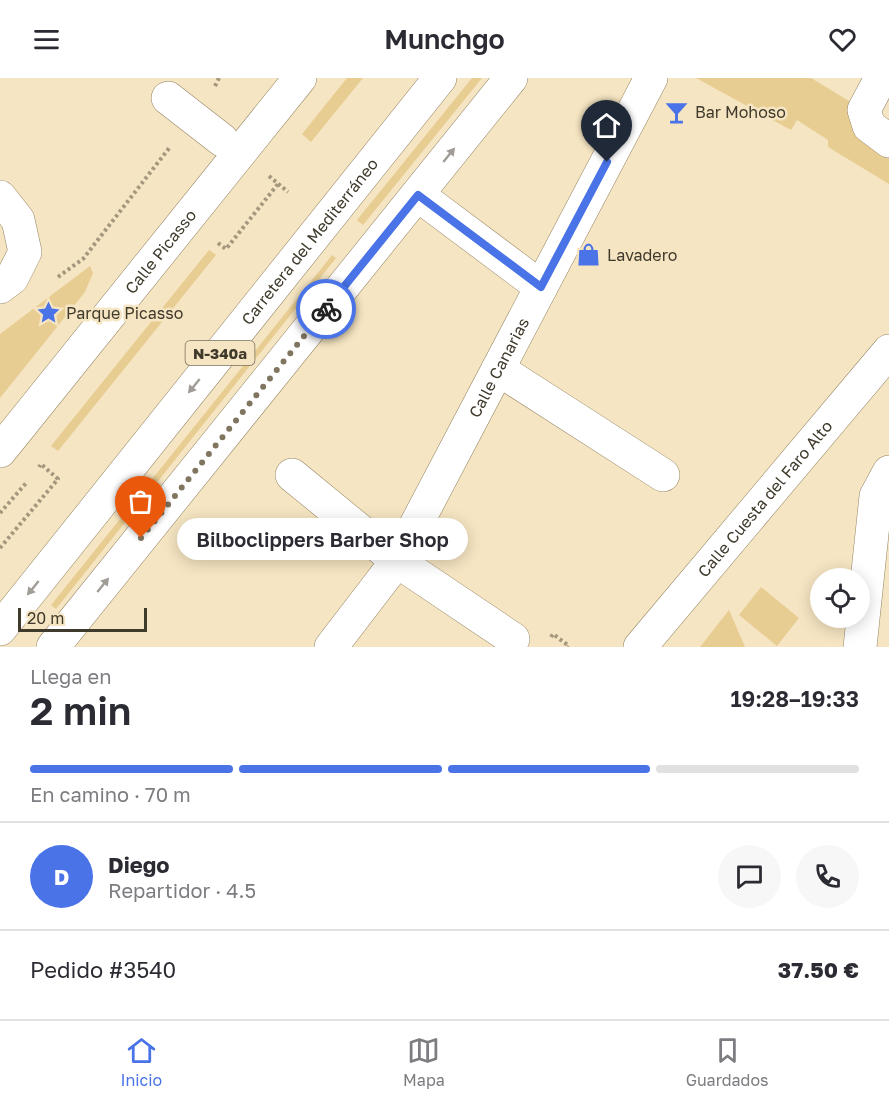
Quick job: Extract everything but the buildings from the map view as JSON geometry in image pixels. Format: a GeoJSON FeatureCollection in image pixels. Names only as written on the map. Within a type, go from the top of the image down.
{"type":"FeatureCollection","features":[{"type":"Feature","properties":{"kind":"main road","name":"Calle Picasso"},"geometry":{"type":"LineString","coordinates":[[0,451],[300,78]]}},
{"type":"Feature","properties":{"kind":"main road","name":"Carretera del Mediterráneo"},"geometry":{"type":"LineString","coordinates":[[0,629],[440,78]]}},
{"type":"Feature","properties":{"kind":"main road","name":"N-340a"},"geometry":{"type":"LineString","coordinates":[[56,646],[511,78]]}},
{"type":"Feature","properties":{"kind":"main road","name":"Calle Canarias"},"geometry":{"type":"LineString","coordinates":[[331,647],[397,561],[651,78]]}},
{"type":"Feature","properties":{"kind":"main road"},"geometry":{"type":"LineString","coordinates":[[881,78],[864,110],[869,126],[889,141]]}},
{"type":"Feature","properties":{"kind":"main road"},"geometry":{"type":"LineString","coordinates":[[180,107],[222,140]]}},
{"type":"Feature","properties":{"kind":"main road"},"geometry":{"type":"LineString","coordinates":[[418,195],[541,287]]}},
{"type":"Feature","properties":{"kind":"main road"},"geometry":{"type":"LineString","coordinates":[[0,197],[18,219],[25,252],[12,278],[0,287]]}},
{"type":"Feature","properties":{"kind":"main road","name":"Calle Cuesta del Faro Alto"},"geometry":{"type":"LineString","coordinates":[[640,647],[889,351]]}},
{"type":"Feature","properties":{"kind":"main road"},"geometry":{"type":"LineString","coordinates":[[498,369],[663,475]]}},
{"type":"Feature","properties":{"kind":"main road"},"geometry":{"type":"LineString","coordinates":[[860,647],[876,615],[876,496],[889,472]]}},
{"type":"Feature","properties":{"kind":"main road"},"geometry":{"type":"LineString","coordinates":[[292,475],[397,561],[513,639]]}},
{"type":"Feature","properties":{"kind":"path"},"geometry":{"type":"LineString","coordinates":[[83,259],[180,107],[211,94],[219,78]]}},
{"type":"Feature","properties":{"kind":"path"},"geometry":{"type":"LineString","coordinates":[[269,176],[288,192]]}},
{"type":"Feature","properties":{"kind":"path"},"geometry":{"type":"LineString","coordinates":[[216,241],[226,249],[278,184]]}},
{"type":"Feature","properties":{"kind":"path"},"geometry":{"type":"LineString","coordinates":[[0,548],[58,479],[41,464],[34,472]]}},
{"type":"Feature","properties":{"kind":"path"},"geometry":{"type":"LineString","coordinates":[[0,513],[28,481]]}},
{"type":"Feature","properties":{"kind":"path"},"geometry":{"type":"LineString","coordinates":[[548,641],[553,634],[568,647]]}},
{"type":"Feature","properties":{"kind":"shaded area"},"geometry":{"type":"Polygon","coordinates":[[[347,78],[363,78],[311,142],[302,134],[347,78]]]}},
{"type":"Feature","properties":{"kind":"shaded area"},"geometry":{"type":"Polygon","coordinates":[[[472,78],[482,78],[363,225],[357,220],[472,78]]]}},
{"type":"Feature","properties":{"kind":"shaded area"},"geometry":{"type":"Polygon","coordinates":[[[696,78],[811,78],[854,104],[889,154],[889,184],[828,147],[828,140],[797,120],[791,130],[696,78]]]}},
{"type":"Feature","properties":{"kind":"shaded area"},"geometry":{"type":"Polygon","coordinates":[[[209,250],[216,255],[58,451],[51,446],[209,250]]]}},
{"type":"Feature","properties":{"kind":"shaded area"},"geometry":{"type":"Polygon","coordinates":[[[332,255],[336,258],[56,609],[51,605],[332,255]]]}},
{"type":"Feature","properties":{"kind":"shaded area","name":"Parque Picasso"},"geometry":{"type":"Polygon","coordinates":[[[90,266],[93,273],[85,292],[0,398],[0,334],[90,266]]]}},
{"type":"Feature","properties":{"kind":"shaded area"},"geometry":{"type":"Polygon","coordinates":[[[761,587],[799,618],[777,646],[739,615],[761,587]]]}},
{"type":"Feature","properties":{"kind":"shaded area"},"geometry":{"type":"Polygon","coordinates":[[[729,610],[745,647],[700,647],[729,610]]]}},
{"type":"Feature","properties":{"kind":"way so far"},"geometry":{"type":"LineString","coordinates":[[141,538],[326,309]]}},
{"type":"Feature","properties":{"kind":"place","name":"Bar Mohoso"},"geometry":{"type":"Point","coordinates":[677,112]}},
{"type":"Feature","properties":{"kind":"place","name":"Lavadero"},"geometry":{"type":"Point","coordinates":[589,255]}},
{"type":"Feature","properties":{"kind":"place","name":"Parque Picasso"},"geometry":{"type":"Point","coordinates":[48,313]}},
{"type":"Feature","properties":{"kind":"place","name":"Bilboclippers Barber Shop"},"geometry":{"type":"Point","coordinates":[141,538]}},
{"type":"Feature","properties":{"kind":"route"},"geometry":{"type":"LineString","coordinates":[[326,309],[418,195],[541,287],[607,162]]}}]}
